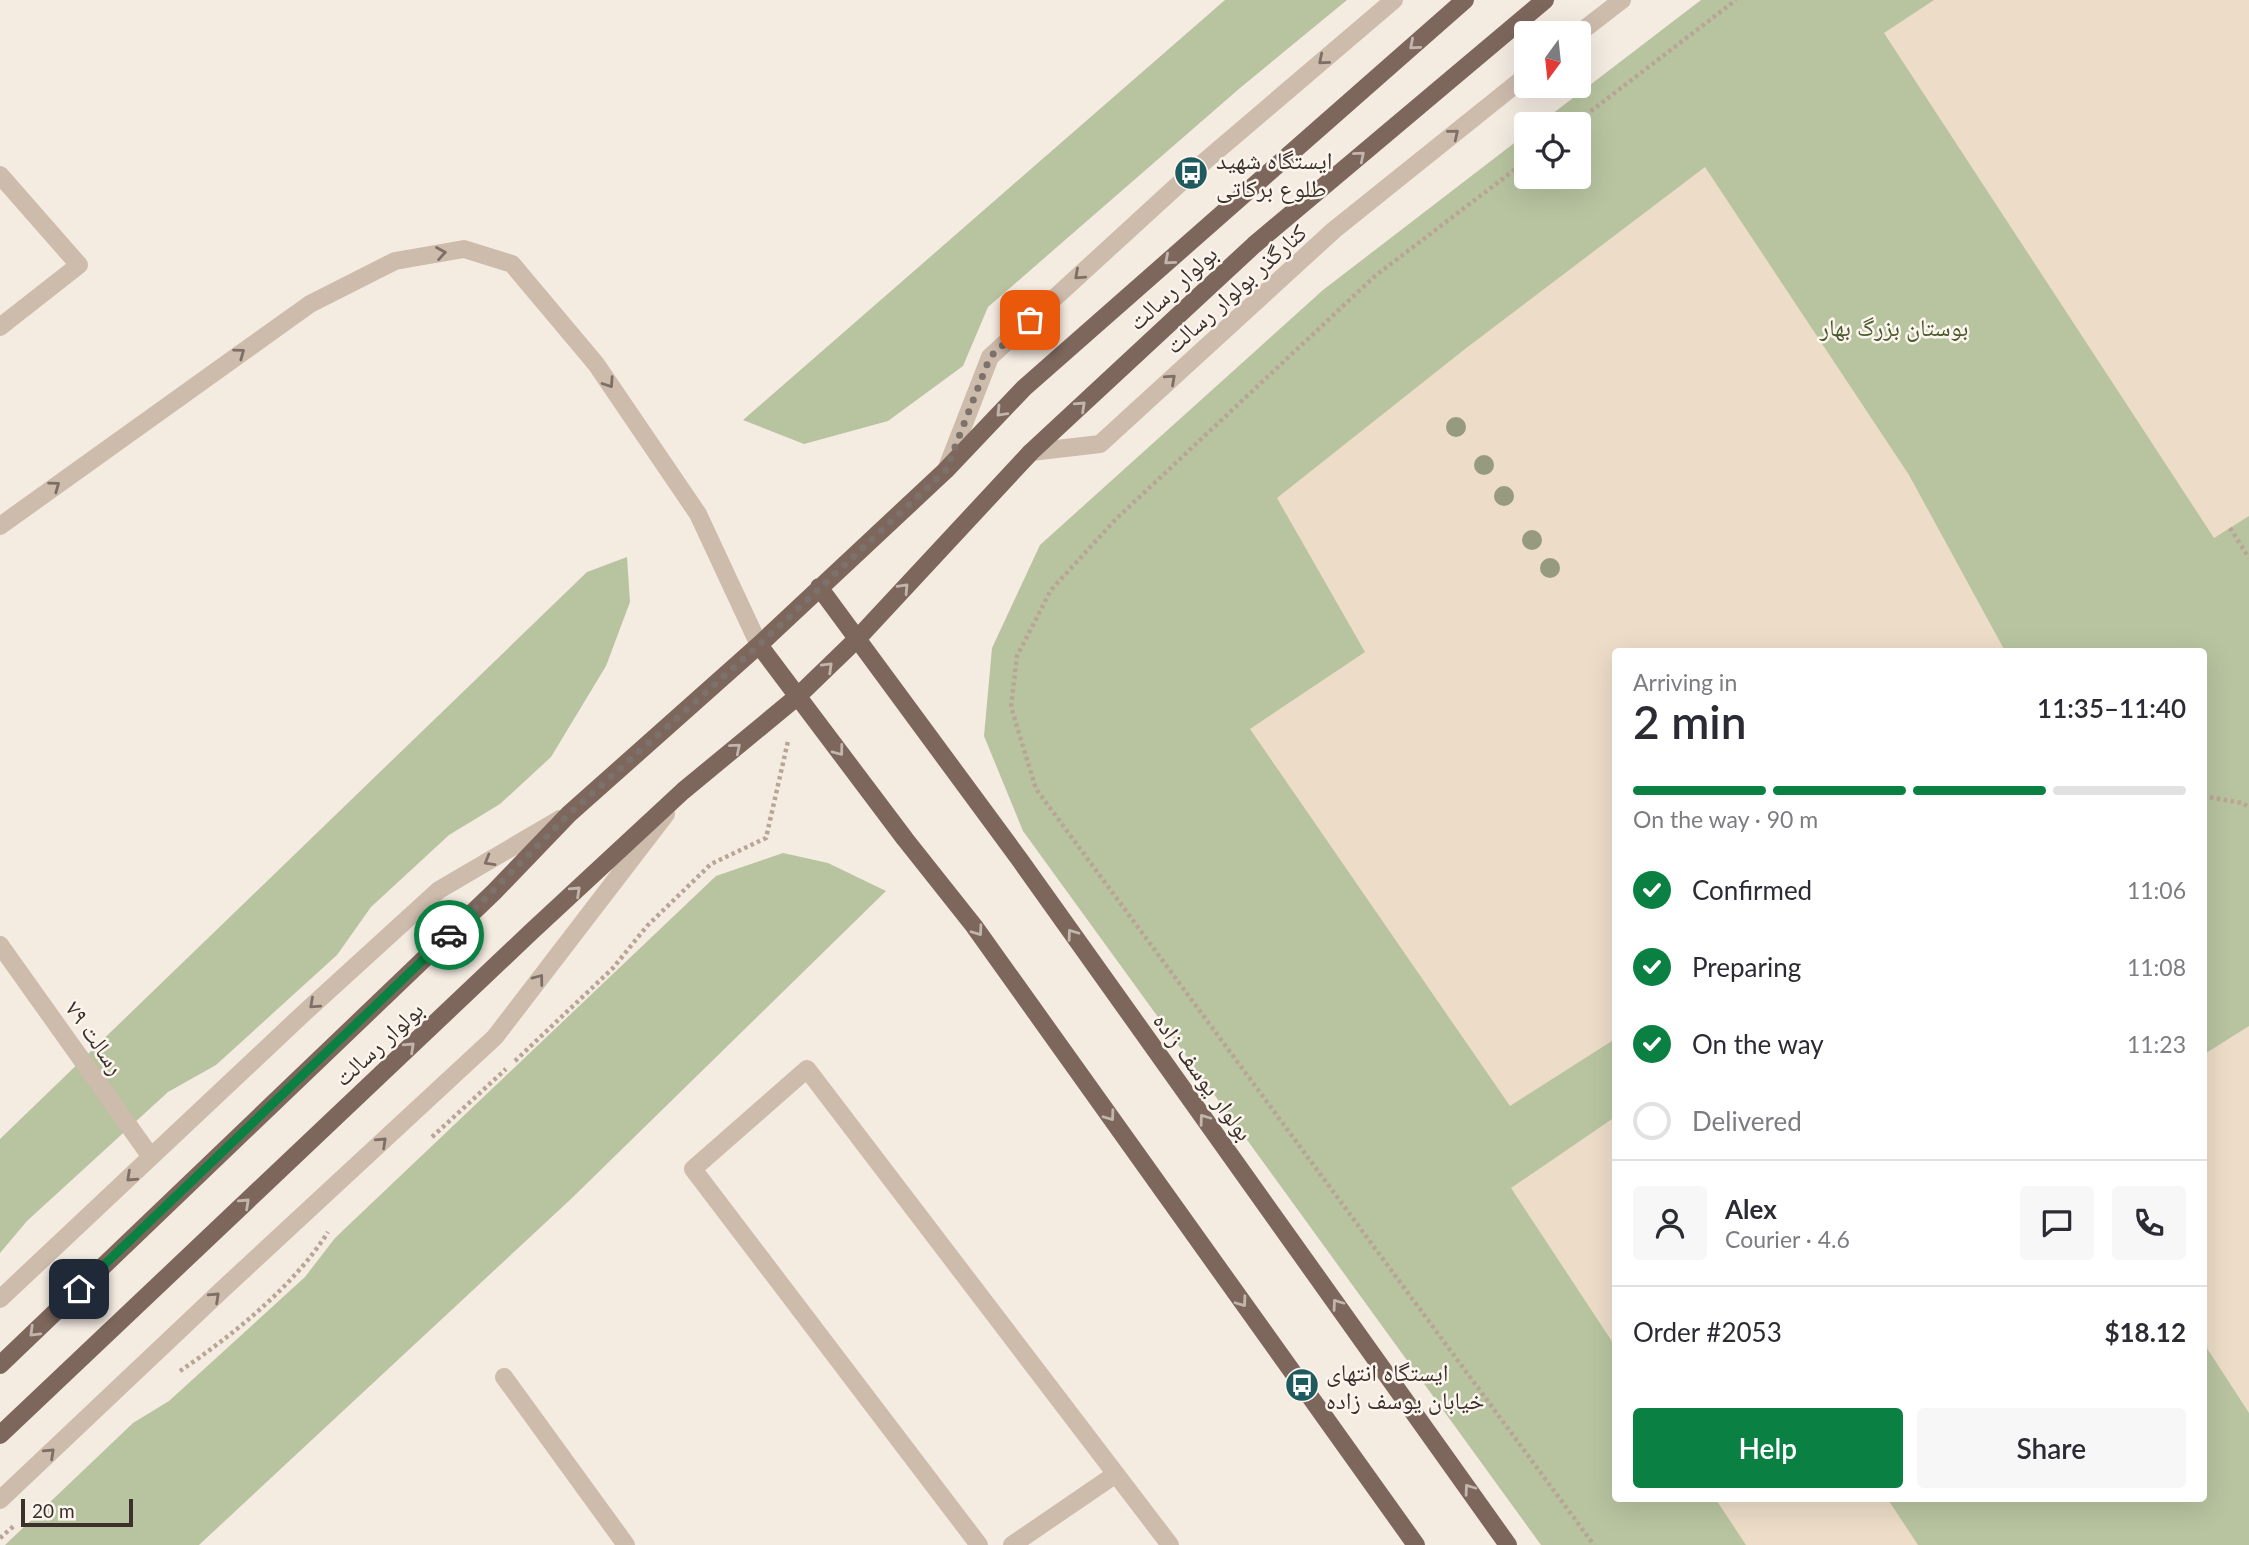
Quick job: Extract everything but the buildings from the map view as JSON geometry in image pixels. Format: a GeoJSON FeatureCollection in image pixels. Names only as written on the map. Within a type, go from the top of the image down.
{"type":"FeatureCollection","features":[{"type":"Feature","properties":{"kind":"main road","name":"بولوار رسالت"},"geometry":{"type":"LineString","coordinates":[[0,1365],[494,892],[569,814],[759,645],[946,470],[1024,388],[1465,0]]}},
{"type":"Feature","properties":{"kind":"main road","name":"بولوار رسالت"},"geometry":{"type":"LineString","coordinates":[[0,1435],[683,791],[798,696],[858,638],[1031,452],[1254,245],[1545,0]]}},
{"type":"Feature","properties":{"kind":"main road","name":"بولوار یوسف زاده"},"geometry":{"type":"LineString","coordinates":[[819,587],[1028,872],[1508,1545]]}},
{"type":"Feature","properties":{"kind":"main road"},"geometry":{"type":"LineString","coordinates":[[759,645],[974,926],[1416,1545]]}},
{"type":"Feature","properties":{"kind":"street"},"geometry":{"type":"LineString","coordinates":[[946,470],[990,357],[1191,173],[1394,0]]}},
{"type":"Feature","properties":{"kind":"street"},"geometry":{"type":"LineString","coordinates":[[1591,24],[1622,0]]}},
{"type":"Feature","properties":{"kind":"street","name":"کنارگذر بولوار رسالت"},"geometry":{"type":"LineString","coordinates":[[1031,452],[1100,444],[1334,230],[1514,86]]}},
{"type":"Feature","properties":{"kind":"street"},"geometry":{"type":"LineString","coordinates":[[0,175],[79,265],[0,327]]}},
{"type":"Feature","properties":{"kind":"street"},"geometry":{"type":"LineString","coordinates":[[0,526],[310,304],[395,261],[464,249],[512,264],[596,364],[698,514],[759,645]]}},
{"type":"Feature","properties":{"kind":"street"},"geometry":{"type":"LineString","coordinates":[[0,1500],[495,1037],[683,791]]}},
{"type":"Feature","properties":{"kind":"street"},"geometry":{"type":"LineString","coordinates":[[0,1299],[439,890],[569,814]]}},
{"type":"Feature","properties":{"kind":"street","name":"رسالت ۷۹"},"geometry":{"type":"LineString","coordinates":[[0,945],[151,1157]]}},
{"type":"Feature","properties":{"kind":"street"},"geometry":{"type":"LineString","coordinates":[[979,1545],[693,1169],[807,1069],[1170,1545]]}},
{"type":"Feature","properties":{"kind":"street"},"geometry":{"type":"LineString","coordinates":[[504,1377],[626,1545]]}},
{"type":"Feature","properties":{"kind":"street"},"geometry":{"type":"LineString","coordinates":[[1012,1545],[1116,1474]]}},
{"type":"Feature","properties":{"kind":"path"},"geometry":{"type":"LineString","coordinates":[[1590,112],[1736,0]]}},
{"type":"Feature","properties":{"kind":"path"},"geometry":{"type":"LineString","coordinates":[[1514,170],[1375,276],[1116,519],[1051,590],[1017,656],[1011,707],[1036,789],[1594,1545]]}},
{"type":"Feature","properties":{"kind":"path"},"geometry":{"type":"LineString","coordinates":[[2230,528],[2249,558]]}},
{"type":"Feature","properties":{"kind":"path"},"geometry":{"type":"LineString","coordinates":[[2207,797],[2242,803],[2249,807]]}},
{"type":"Feature","properties":{"kind":"green space"},"geometry":{"type":"Polygon","coordinates":[[[1225,0],[1347,0],[1240,88],[988,307],[963,366],[888,421],[804,444],[743,420],[1225,0]]]}},
{"type":"Feature","properties":{"kind":"green space","name":"بوستان بزرگ بهار"},"geometry":{"type":"Polygon","coordinates":[[[1701,0],[2249,0],[2249,1545],[1541,1545],[1023,831],[984,736],[992,648],[1040,545],[1323,290],[1514,143],[1514,189],[1591,189],[1591,112],[1555,112],[1573,98],[1591,98],[1591,84],[1701,0]]]}},
{"type":"Feature","properties":{"kind":"green space"},"geometry":{"type":"Polygon","coordinates":[[[627,557],[630,602],[606,666],[551,757],[500,804],[449,835],[371,907],[337,955],[216,1065],[168,1092],[27,1221],[0,1253],[0,1139],[587,572],[627,557]]]}},
{"type":"Feature","properties":{"kind":"green space"},"geometry":{"type":"Polygon","coordinates":[[[783,853],[828,863],[886,891],[572,1198],[199,1545],[5,1545],[133,1423],[169,1401],[305,1277],[335,1238],[716,876],[783,853]]]}},
{"type":"Feature","properties":{"kind":"shaded area"},"geometry":{"type":"Polygon","coordinates":[[[1934,0],[2249,0],[2249,516],[2214,538],[1884,33],[1934,0]]]}},
{"type":"Feature","properties":{"kind":"shaded area"},"geometry":{"type":"Polygon","coordinates":[[[1705,167],[1909,475],[2003,648],[1612,648],[1612,1041],[1510,1106],[1250,729],[1365,652],[1277,498],[1465,349],[1705,167]]]}},
{"type":"Feature","properties":{"kind":"shaded area"},"geometry":{"type":"Polygon","coordinates":[[[2249,1026],[2249,1413],[2207,1348],[2207,1052],[2249,1026]]]}},
{"type":"Feature","properties":{"kind":"shaded area"},"geometry":{"type":"Polygon","coordinates":[[[1612,1119],[1612,1341],[1511,1188],[1612,1119]]]}},
{"type":"Feature","properties":{"kind":"shaded area"},"geometry":{"type":"Polygon","coordinates":[[[1718,1502],[1890,1502],[1918,1545],[1746,1545],[1718,1502]]]}},
{"type":"Feature","properties":{"kind":"way so far"},"geometry":{"type":"LineString","coordinates":[[449,935],[569,814],[759,645],[946,470],[990,357],[1030,320]]}},
{"type":"Feature","properties":{"kind":"place","name":"ایستگاه شهید طلوع برکاتی"},"geometry":{"type":"Point","coordinates":[1191,173]}},
{"type":"Feature","properties":{"kind":"place","name":"ایستگاه انتهای خیابان یوسف زاده"},"geometry":{"type":"Point","coordinates":[1302,1385]}},
{"type":"Feature","properties":{"kind":"route"},"geometry":{"type":"LineString","coordinates":[[79,1289],[449,935]]}}]}
